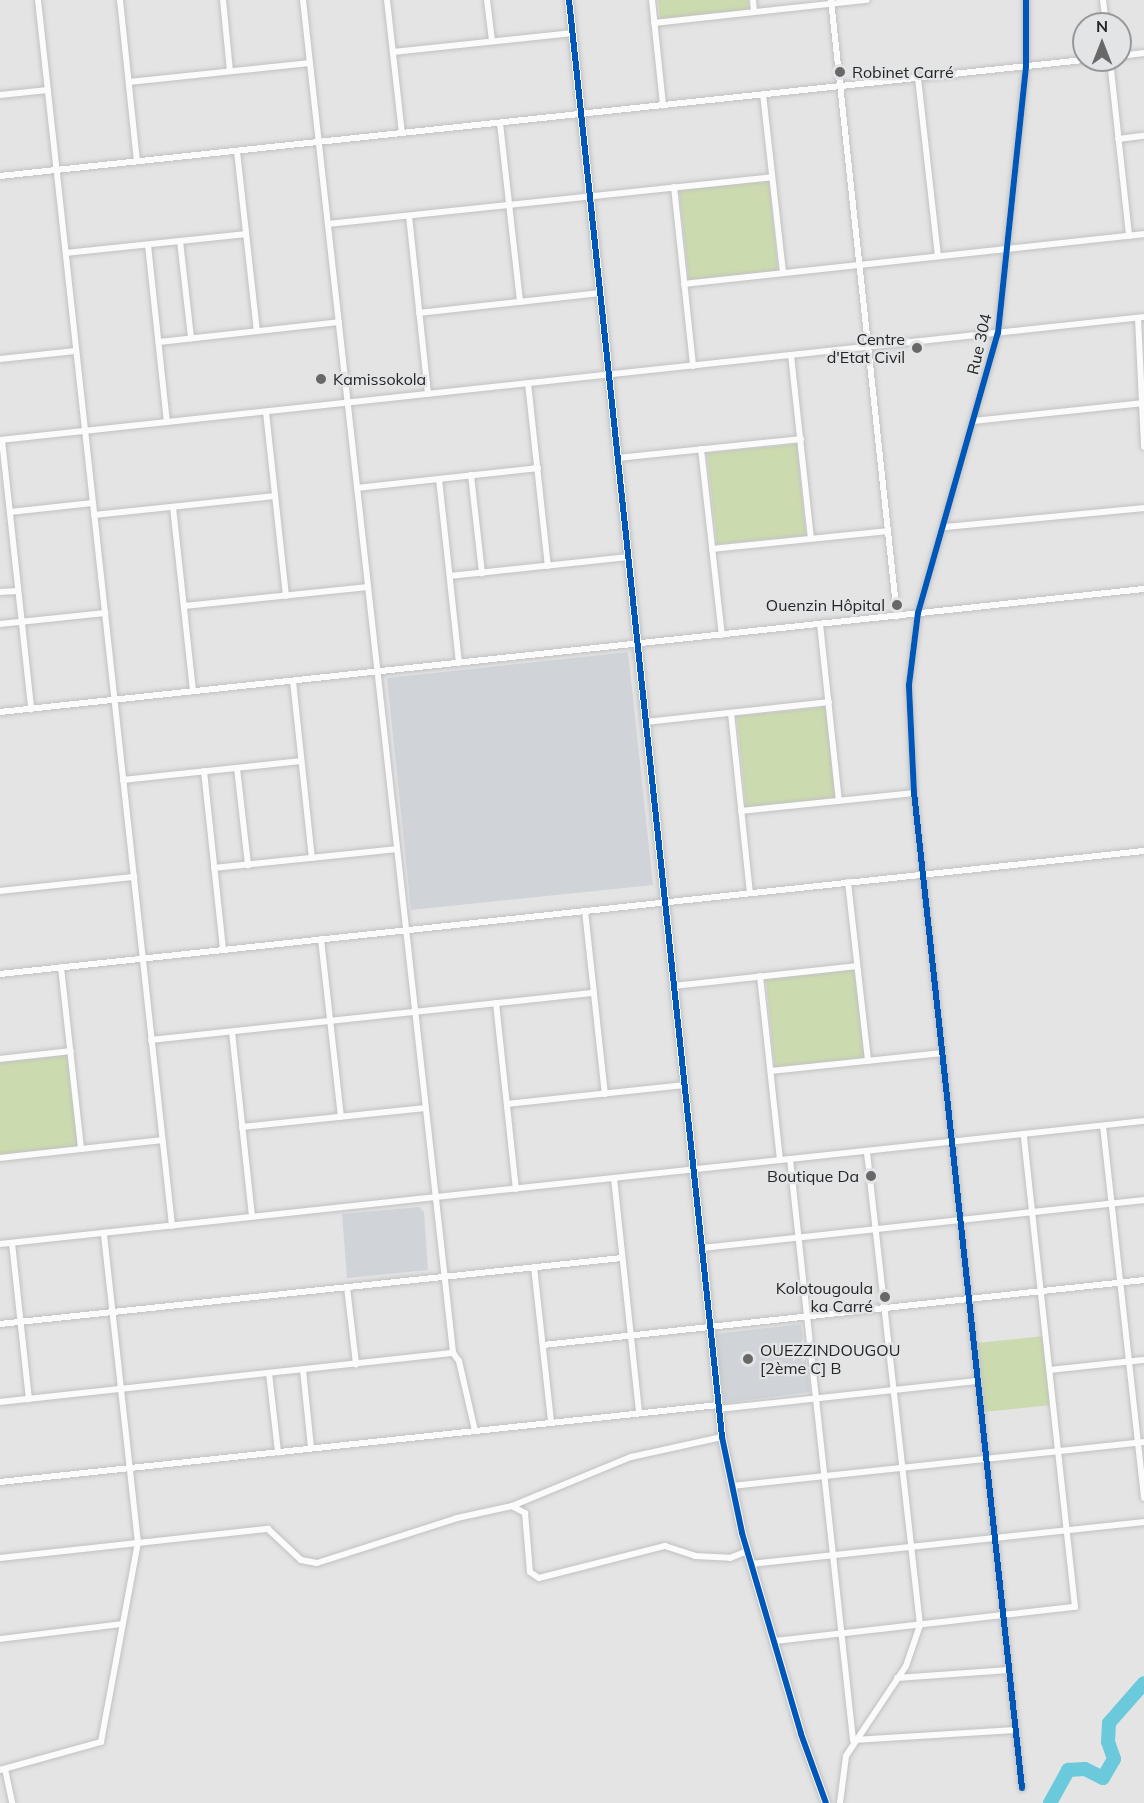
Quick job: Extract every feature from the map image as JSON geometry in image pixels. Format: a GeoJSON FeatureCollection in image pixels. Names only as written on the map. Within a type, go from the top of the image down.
{"type":"FeatureCollection","features":[{"type":"Feature","properties":{"kind":"street"},"geometry":{"type":"LineString","coordinates":[[38,0],[172,1226]]}},
{"type":"Feature","properties":{"kind":"street"},"geometry":{"type":"LineString","coordinates":[[120,0],[138,162]]}},
{"type":"Feature","properties":{"kind":"street"},"geometry":{"type":"LineString","coordinates":[[223,0],[230,71]]}},
{"type":"Feature","properties":{"kind":"street"},"geometry":{"type":"LineString","coordinates":[[303,0],[453,1353],[459,1361],[475,1431]]}},
{"type":"Feature","properties":{"kind":"street"},"geometry":{"type":"LineString","coordinates":[[387,0],[402,133]]}},
{"type":"Feature","properties":{"kind":"street"},"geometry":{"type":"LineString","coordinates":[[487,0],[492,41]]}},
{"type":"Feature","properties":{"kind":"street"},"geometry":{"type":"LineString","coordinates":[[569,0],[722,1437],[747,1551],[801,1734],[826,1803]]}},
{"type":"Feature","properties":{"kind":"street"},"geometry":{"type":"LineString","coordinates":[[652,0],[663,105]]}},
{"type":"Feature","properties":{"kind":"street"},"geometry":{"type":"LineString","coordinates":[[753,0],[754,12]]}},
{"type":"Feature","properties":{"kind":"street"},"geometry":{"type":"LineString","coordinates":[[654,23],[831,2],[867,0]]}},
{"type":"Feature","properties":{"kind":"street","name":"Rue 304"},"geometry":{"type":"LineString","coordinates":[[1022,1788],[922,874],[914,793],[909,685],[918,613],[946,527],[998,333],[1026,66],[1026,0]]}},
{"type":"Feature","properties":{"kind":"street"},"geometry":{"type":"LineString","coordinates":[[831,2],[897,616]]}},
{"type":"Feature","properties":{"kind":"street"},"geometry":{"type":"LineString","coordinates":[[393,52],[573,33]]}},
{"type":"Feature","properties":{"kind":"street"},"geometry":{"type":"LineString","coordinates":[[0,176],[1072,61]]}},
{"type":"Feature","properties":{"kind":"street"},"geometry":{"type":"LineString","coordinates":[[129,82],[310,63]]}},
{"type":"Feature","properties":{"kind":"street"},"geometry":{"type":"LineString","coordinates":[[1111,72],[1129,236]]}},
{"type":"Feature","properties":{"kind":"street"},"geometry":{"type":"LineString","coordinates":[[918,78],[938,256]]}},
{"type":"Feature","properties":{"kind":"street"},"geometry":{"type":"LineString","coordinates":[[0,95],[48,90]]}},
{"type":"Feature","properties":{"kind":"street"},"geometry":{"type":"LineString","coordinates":[[763,94],[783,273]]}},
{"type":"Feature","properties":{"kind":"street"},"geometry":{"type":"LineString","coordinates":[[500,123],[519,302]]}},
{"type":"Feature","properties":{"kind":"street"},"geometry":{"type":"LineString","coordinates":[[1118,139],[1144,136]]}},
{"type":"Feature","properties":{"kind":"street"},"geometry":{"type":"LineString","coordinates":[[237,151],[257,331]]}},
{"type":"Feature","properties":{"kind":"street"},"geometry":{"type":"LineString","coordinates":[[328,224],[772,177]]}},
{"type":"Feature","properties":{"kind":"street"},"geometry":{"type":"LineString","coordinates":[[674,187],[693,366]]}},
{"type":"Feature","properties":{"kind":"street"},"geometry":{"type":"LineString","coordinates":[[409,216],[428,394]]}},
{"type":"Feature","properties":{"kind":"street"},"geometry":{"type":"LineString","coordinates":[[66,253],[246,234]]}},
{"type":"Feature","properties":{"kind":"street"},"geometry":{"type":"LineString","coordinates":[[684,284],[1144,234]]}},
{"type":"Feature","properties":{"kind":"street"},"geometry":{"type":"LineString","coordinates":[[180,241],[191,338]]}},
{"type":"Feature","properties":{"kind":"street"},"geometry":{"type":"LineString","coordinates":[[148,244],[167,422]]}},
{"type":"Feature","properties":{"kind":"street"},"geometry":{"type":"LineString","coordinates":[[419,313],[600,293]]}},
{"type":"Feature","properties":{"kind":"street"},"geometry":{"type":"LineString","coordinates":[[31,709],[1,440],[1141,318],[1144,447]]}},
{"type":"Feature","properties":{"kind":"street"},"geometry":{"type":"LineString","coordinates":[[159,342],[339,322]]}},
{"type":"Feature","properties":{"kind":"street"},"geometry":{"type":"LineString","coordinates":[[0,359],[76,351]]}},
{"type":"Feature","properties":{"kind":"street"},"geometry":{"type":"LineString","coordinates":[[791,355],[811,539]]}},
{"type":"Feature","properties":{"kind":"street"},"geometry":{"type":"LineString","coordinates":[[528,383],[548,566]]}},
{"type":"Feature","properties":{"kind":"street"},"geometry":{"type":"LineString","coordinates":[[973,421],[1143,403]]}},
{"type":"Feature","properties":{"kind":"street"},"geometry":{"type":"LineString","coordinates":[[266,412],[286,596]]}},
{"type":"Feature","properties":{"kind":"street"},"geometry":{"type":"LineString","coordinates":[[618,458],[801,439]]}},
{"type":"Feature","properties":{"kind":"street"},"geometry":{"type":"LineString","coordinates":[[701,449],[722,635]]}},
{"type":"Feature","properties":{"kind":"street"},"geometry":{"type":"LineString","coordinates":[[357,488],[538,468]]}},
{"type":"Feature","properties":{"kind":"street"},"geometry":{"type":"LineString","coordinates":[[471,475],[482,573]]}},
{"type":"Feature","properties":{"kind":"street"},"geometry":{"type":"LineString","coordinates":[[439,479],[459,663]]}},
{"type":"Feature","properties":{"kind":"street"},"geometry":{"type":"LineString","coordinates":[[94,515],[275,496]]}},
{"type":"Feature","properties":{"kind":"street"},"geometry":{"type":"LineString","coordinates":[[10,512],[93,503]]}},
{"type":"Feature","properties":{"kind":"street"},"geometry":{"type":"LineString","coordinates":[[173,507],[193,691]]}},
{"type":"Feature","properties":{"kind":"street"},"geometry":{"type":"LineString","coordinates":[[946,527],[1144,508]]}},
{"type":"Feature","properties":{"kind":"street"},"geometry":{"type":"LineString","coordinates":[[712,549],[888,531]]}},
{"type":"Feature","properties":{"kind":"street"},"geometry":{"type":"LineString","coordinates":[[450,576],[628,557]]}},
{"type":"Feature","properties":{"kind":"street"},"geometry":{"type":"LineString","coordinates":[[184,606],[368,587]]}},
{"type":"Feature","properties":{"kind":"street"},"geometry":{"type":"LineString","coordinates":[[0,712],[1144,589]]}},
{"type":"Feature","properties":{"kind":"street"},"geometry":{"type":"LineString","coordinates":[[0,592],[18,591]]}},
{"type":"Feature","properties":{"kind":"street"},"geometry":{"type":"LineString","coordinates":[[0,624],[105,613]]}},
{"type":"Feature","properties":{"kind":"street"},"geometry":{"type":"LineString","coordinates":[[820,624],[839,801]]}},
{"type":"Feature","properties":{"kind":"street"},"geometry":{"type":"LineString","coordinates":[[293,681],[312,858]]}},
{"type":"Feature","properties":{"kind":"street"},"geometry":{"type":"LineString","coordinates":[[646,722],[828,702]]}},
{"type":"Feature","properties":{"kind":"street"},"geometry":{"type":"LineString","coordinates":[[731,713],[750,893]]}},
{"type":"Feature","properties":{"kind":"street"},"geometry":{"type":"LineString","coordinates":[[123,780],[302,761]]}},
{"type":"Feature","properties":{"kind":"street"},"geometry":{"type":"LineString","coordinates":[[237,768],[248,865]]}},
{"type":"Feature","properties":{"kind":"street"},"geometry":{"type":"LineString","coordinates":[[204,771],[223,950]]}},
{"type":"Feature","properties":{"kind":"street"},"geometry":{"type":"LineString","coordinates":[[741,811],[914,793]]}},
{"type":"Feature","properties":{"kind":"street"},"geometry":{"type":"LineString","coordinates":[[214,868],[397,849]]}},
{"type":"Feature","properties":{"kind":"street"},"geometry":{"type":"LineString","coordinates":[[0,974],[1144,851]]}},
{"type":"Feature","properties":{"kind":"street"},"geometry":{"type":"LineString","coordinates":[[0,891],[134,877]]}},
{"type":"Feature","properties":{"kind":"street"},"geometry":{"type":"LineString","coordinates":[[848,882],[868,1061]]}},
{"type":"Feature","properties":{"kind":"street"},"geometry":{"type":"LineString","coordinates":[[585,911],[605,1094]]}},
{"type":"Feature","properties":{"kind":"street"},"geometry":{"type":"LineString","coordinates":[[321,939],[341,1117]]}},
{"type":"Feature","properties":{"kind":"street"},"geometry":{"type":"LineString","coordinates":[[674,986],[857,966]]}},
{"type":"Feature","properties":{"kind":"street"},"geometry":{"type":"LineString","coordinates":[[62,967],[81,1149]]}},
{"type":"Feature","properties":{"kind":"street"},"geometry":{"type":"LineString","coordinates":[[760,976],[780,1160]]}},
{"type":"Feature","properties":{"kind":"street"},"geometry":{"type":"LineString","coordinates":[[151,1040],[594,993]]}},
{"type":"Feature","properties":{"kind":"street"},"geometry":{"type":"LineString","coordinates":[[496,1004],[516,1189]]}},
{"type":"Feature","properties":{"kind":"street"},"geometry":{"type":"LineString","coordinates":[[232,1032],[252,1217]]}},
{"type":"Feature","properties":{"kind":"street"},"geometry":{"type":"LineString","coordinates":[[0,1059],[71,1052]]}},
{"type":"Feature","properties":{"kind":"street"},"geometry":{"type":"LineString","coordinates":[[771,1071],[942,1053]]}},
{"type":"Feature","properties":{"kind":"street"},"geometry":{"type":"LineString","coordinates":[[507,1104],[684,1085]]}},
{"type":"Feature","properties":{"kind":"street"},"geometry":{"type":"LineString","coordinates":[[242,1127],[425,1108]]}},
{"type":"Feature","properties":{"kind":"street"},"geometry":{"type":"LineString","coordinates":[[0,1244],[1144,1121]]}},
{"type":"Feature","properties":{"kind":"street"},"geometry":{"type":"LineString","coordinates":[[1103,1126],[1129,1362],[1141,1442],[1144,1498]]}},
{"type":"Feature","properties":{"kind":"street"},"geometry":{"type":"LineString","coordinates":[[775,1641],[1075,1607],[1024,1134]]}},
{"type":"Feature","properties":{"kind":"street"},"geometry":{"type":"LineString","coordinates":[[0,1158],[162,1140]]}},
{"type":"Feature","properties":{"kind":"street"},"geometry":{"type":"LineString","coordinates":[[840,1803],[842,1770],[854,1740],[914,1650],[920,1625],[867,1151]]}},
{"type":"Feature","properties":{"kind":"street"},"geometry":{"type":"LineString","coordinates":[[790,1159],[854,1740]]}},
{"type":"Feature","properties":{"kind":"street"},"geometry":{"type":"LineString","coordinates":[[614,1178],[639,1413]]}},
{"type":"Feature","properties":{"kind":"street"},"geometry":{"type":"LineString","coordinates":[[702,1248],[1144,1200]]}},
{"type":"Feature","properties":{"kind":"street"},"geometry":{"type":"LineString","coordinates":[[12,1803],[3,1770],[101,1742],[138,1543],[104,1233]]}},
{"type":"Feature","properties":{"kind":"street"},"geometry":{"type":"LineString","coordinates":[[12,1243],[29,1399]]}},
{"type":"Feature","properties":{"kind":"street"},"geometry":{"type":"LineString","coordinates":[[0,1324],[622,1258]]}},
{"type":"Feature","properties":{"kind":"street"},"geometry":{"type":"LineString","coordinates":[[534,1267],[551,1422]]}},
{"type":"Feature","properties":{"kind":"street"},"geometry":{"type":"LineString","coordinates":[[543,1345],[1144,1280]]}},
{"type":"Feature","properties":{"kind":"street"},"geometry":{"type":"LineString","coordinates":[[347,1287],[356,1364]]}},
{"type":"Feature","properties":{"kind":"street"},"geometry":{"type":"LineString","coordinates":[[0,1402],[453,1353]]}},
{"type":"Feature","properties":{"kind":"street"},"geometry":{"type":"LineString","coordinates":[[1050,1370],[1144,1360]]}},
{"type":"Feature","properties":{"kind":"street"},"geometry":{"type":"LineString","coordinates":[[303,1370],[311,1448]]}},
{"type":"Feature","properties":{"kind":"street"},"geometry":{"type":"LineString","coordinates":[[269,1373],[278,1452]]}},
{"type":"Feature","properties":{"kind":"street"},"geometry":{"type":"LineString","coordinates":[[0,1482],[551,1422],[978,1381]]}},
{"type":"Feature","properties":{"kind":"street"},"geometry":{"type":"LineString","coordinates":[[0,1558],[268,1529],[301,1560],[317,1563],[457,1518],[512,1506],[631,1457],[722,1437]]}},
{"type":"Feature","properties":{"kind":"street"},"geometry":{"type":"LineString","coordinates":[[732,1486],[1141,1442]]}},
{"type":"Feature","properties":{"kind":"street"},"geometry":{"type":"LineString","coordinates":[[512,1506],[525,1513],[530,1572],[539,1578],[665,1546],[695,1556],[730,1558],[747,1551]]}},
{"type":"Feature","properties":{"kind":"street"},"geometry":{"type":"LineString","coordinates":[[751,1564],[1144,1522]]}},
{"type":"Feature","properties":{"kind":"street"},"geometry":{"type":"LineString","coordinates":[[0,1639],[122,1624]]}},
{"type":"Feature","properties":{"kind":"street"},"geometry":{"type":"LineString","coordinates":[[897,1678],[1009,1670]]}},
{"type":"Feature","properties":{"kind":"street"},"geometry":{"type":"LineString","coordinates":[[854,1740],[1016,1730]]}},
{"type":"Feature","properties":{"kind":"shaded area"},"geometry":{"type":"Polygon","coordinates":[[[628,652],[653,885],[411,910],[387,678],[628,652]]]}},
{"type":"Feature","properties":{"kind":"shaded area"},"geometry":{"type":"Polygon","coordinates":[[[419,1207],[424,1212],[428,1270],[347,1278],[342,1214],[419,1207]]]}},
{"type":"Feature","properties":{"kind":"shaded area"},"geometry":{"type":"Polygon","coordinates":[[[801,1324],[810,1392],[724,1403],[715,1334],[801,1324]]]}},
{"type":"Feature","properties":{"kind":"green space"},"geometry":{"type":"Polygon","coordinates":[[[658,0],[748,0],[749,10],[660,19],[658,0]]]}},
{"type":"Feature","properties":{"kind":"green space"},"geometry":{"type":"Polygon","coordinates":[[[769,180],[778,272],[689,281],[679,189],[769,180]]]}},
{"type":"Feature","properties":{"kind":"green space"},"geometry":{"type":"Polygon","coordinates":[[[797,444],[806,536],[717,544],[707,453],[797,444]]]}},
{"type":"Feature","properties":{"kind":"green space"},"geometry":{"type":"Polygon","coordinates":[[[827,707],[836,799],[746,807],[737,716],[827,707]]]}},
{"type":"Feature","properties":{"kind":"green space"},"geometry":{"type":"Polygon","coordinates":[[[855,969],[865,1061],[775,1069],[766,978],[855,969]]]}},
{"type":"Feature","properties":{"kind":"green space"},"geometry":{"type":"Polygon","coordinates":[[[69,1055],[78,1147],[0,1155],[0,1062],[69,1055]]]}},
{"type":"Feature","properties":{"kind":"green space"},"geometry":{"type":"Polygon","coordinates":[[[1044,1336],[1051,1405],[984,1412],[976,1343],[1044,1336]]]}},
{"type":"Feature","properties":{"kind":"waterway"},"geometry":{"type":"LineString","coordinates":[[1050,1803],[1068,1770],[1085,1769],[1103,1778],[1114,1759],[1108,1742],[1109,1723],[1144,1683]]}},
{"type":"Feature","properties":{"kind":"cycle path"},"geometry":{"type":"LineString","coordinates":[[569,0],[722,1437],[742,1533],[801,1734],[826,1803]]}},
{"type":"Feature","properties":{"kind":"cycle path"},"geometry":{"type":"LineString","coordinates":[[1022,1788],[914,793],[909,685],[918,613],[998,333],[1026,66],[1026,0]]}},
{"type":"Feature","properties":{"kind":"place","name":"Robinet Carré"},"geometry":{"type":"Point","coordinates":[840,72]}},
{"type":"Feature","properties":{"kind":"place","name":"Centre d'Etat Civil"},"geometry":{"type":"Point","coordinates":[917,348]}},
{"type":"Feature","properties":{"kind":"place","name":"Kamissokola"},"geometry":{"type":"Point","coordinates":[321,379]}},
{"type":"Feature","properties":{"kind":"place","name":"Ouenzin Hôpital"},"geometry":{"type":"Point","coordinates":[897,605]}},
{"type":"Feature","properties":{"kind":"place","name":"Boutique Da"},"geometry":{"type":"Point","coordinates":[871,1176]}},
{"type":"Feature","properties":{"kind":"place","name":"Kolotougoula ka Carré"},"geometry":{"type":"Point","coordinates":[885,1297]}},
{"type":"Feature","properties":{"kind":"place","name":"OUEZZINDOUGOU [2ème C] B"},"geometry":{"type":"Point","coordinates":[748,1359]}}]}
